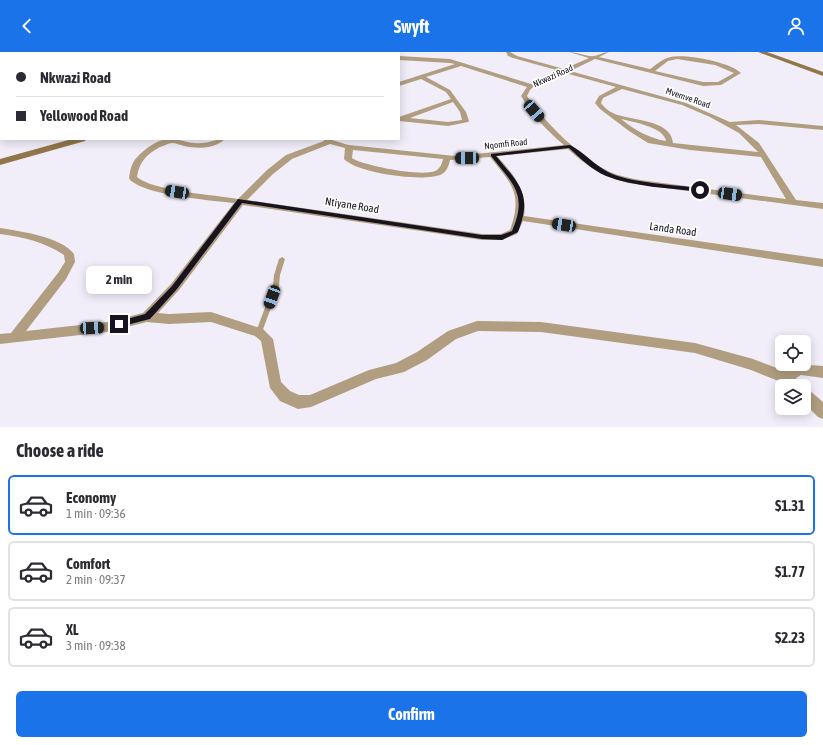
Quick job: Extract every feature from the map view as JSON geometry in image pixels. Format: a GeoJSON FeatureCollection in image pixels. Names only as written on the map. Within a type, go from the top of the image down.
{"type":"FeatureCollection","features":[{"type":"Feature","properties":{"kind":"street","name":"Mvemve Road"},"geometry":{"type":"LineString","coordinates":[[508,52],[510,55],[515,57],[696,108],[726,124],[755,144],[793,202]]}},
{"type":"Feature","properties":{"kind":"street"},"geometry":{"type":"LineString","coordinates":[[571,52],[650,72],[709,84],[719,84],[738,73],[734,69],[678,58],[668,59],[650,72]]}},
{"type":"Feature","properties":{"kind":"street","name":"Nkwazi Road"},"geometry":{"type":"LineString","coordinates":[[607,52],[531,86],[527,89],[524,96],[528,103],[570,147],[596,168],[619,178],[645,183],[823,206]]}},
{"type":"Feature","properties":{"kind":"street"},"geometry":{"type":"LineString","coordinates":[[761,52],[823,74]]}},
{"type":"Feature","properties":{"kind":"street"},"geometry":{"type":"LineString","coordinates":[[400,58],[439,59],[462,64],[531,86]]}},
{"type":"Feature","properties":{"kind":"street"},"geometry":{"type":"LineString","coordinates":[[400,84],[462,64]]}},
{"type":"Feature","properties":{"kind":"street"},"geometry":{"type":"LineString","coordinates":[[400,119],[448,124],[464,122],[466,119],[466,116],[448,91],[441,86],[421,77]]}},
{"type":"Feature","properties":{"kind":"street"},"geometry":{"type":"LineString","coordinates":[[621,87],[599,99],[598,103],[612,116],[644,138],[670,145],[763,155]]}},
{"type":"Feature","properties":{"kind":"street"},"geometry":{"type":"LineString","coordinates":[[400,119],[435,108],[454,100]]}},
{"type":"Feature","properties":{"kind":"street"},"geometry":{"type":"LineString","coordinates":[[612,116],[641,122],[658,128],[668,136],[670,145]]}},
{"type":"Feature","properties":{"kind":"street"},"geometry":{"type":"LineString","coordinates":[[726,124],[759,122],[823,128]]}},
{"type":"Feature","properties":{"kind":"street"},"geometry":{"type":"LineString","coordinates":[[0,162],[78,140]]}},
{"type":"Feature","properties":{"kind":"street"},"geometry":{"type":"LineString","coordinates":[[172,140],[184,144],[199,145],[213,144],[219,140]]}},
{"type":"Feature","properties":{"kind":"street","name":"Ntiyane Road"},"geometry":{"type":"LineString","coordinates":[[172,140],[149,150],[137,163],[133,174],[133,178],[136,181],[151,187],[493,238],[502,238],[514,232],[520,218]]}},
{"type":"Feature","properties":{"kind":"street"},"geometry":{"type":"LineString","coordinates":[[147,316],[175,288],[240,201],[288,157],[328,140]]}},
{"type":"Feature","properties":{"kind":"street","name":"Nqomfi Road"},"geometry":{"type":"LineString","coordinates":[[328,140],[349,147],[447,157],[492,155],[570,147]]}},
{"type":"Feature","properties":{"kind":"street"},"geometry":{"type":"LineString","coordinates":[[349,147],[348,159],[356,164],[372,168],[420,175],[432,175],[438,173],[446,164],[447,157]]}},
{"type":"Feature","properties":{"kind":"street"},"geometry":{"type":"LineString","coordinates":[[492,155],[518,188],[521,201],[520,218]]}},
{"type":"Feature","properties":{"kind":"street","name":"Landa Road"},"geometry":{"type":"LineString","coordinates":[[520,218],[823,263]]}},
{"type":"Feature","properties":{"kind":"street"},"geometry":{"type":"LineString","coordinates":[[0,231],[42,240],[61,248],[69,254],[70,262],[62,276],[14,338]]}},
{"type":"Feature","properties":{"kind":"street"},"geometry":{"type":"LineString","coordinates":[[0,339],[107,327],[147,316],[169,319],[211,317],[259,332],[267,339],[275,384],[285,396],[298,402],[311,401],[374,374],[399,368],[422,356],[452,335],[477,326],[541,326],[695,348],[753,365],[783,379]]}},
{"type":"Feature","properties":{"kind":"street"},"geometry":{"type":"LineString","coordinates":[[792,379],[799,370],[823,372]]}},
{"type":"Feature","properties":{"kind":"street"},"geometry":{"type":"LineString","coordinates":[[811,401],[823,412]]}},
{"type":"Feature","properties":{"kind":"lane"},"geometry":{"type":"LineString","coordinates":[[259,332],[276,286],[277,275],[282,259]]}},
{"type":"Feature","properties":{"kind":"route"},"geometry":{"type":"LineString","coordinates":[[119,324],[147,316],[175,288],[240,201],[482,237],[502,238],[509,236],[514,232],[520,218],[522,206],[521,196],[514,182],[492,155],[570,147],[596,168],[619,178],[700,190]]}}]}
